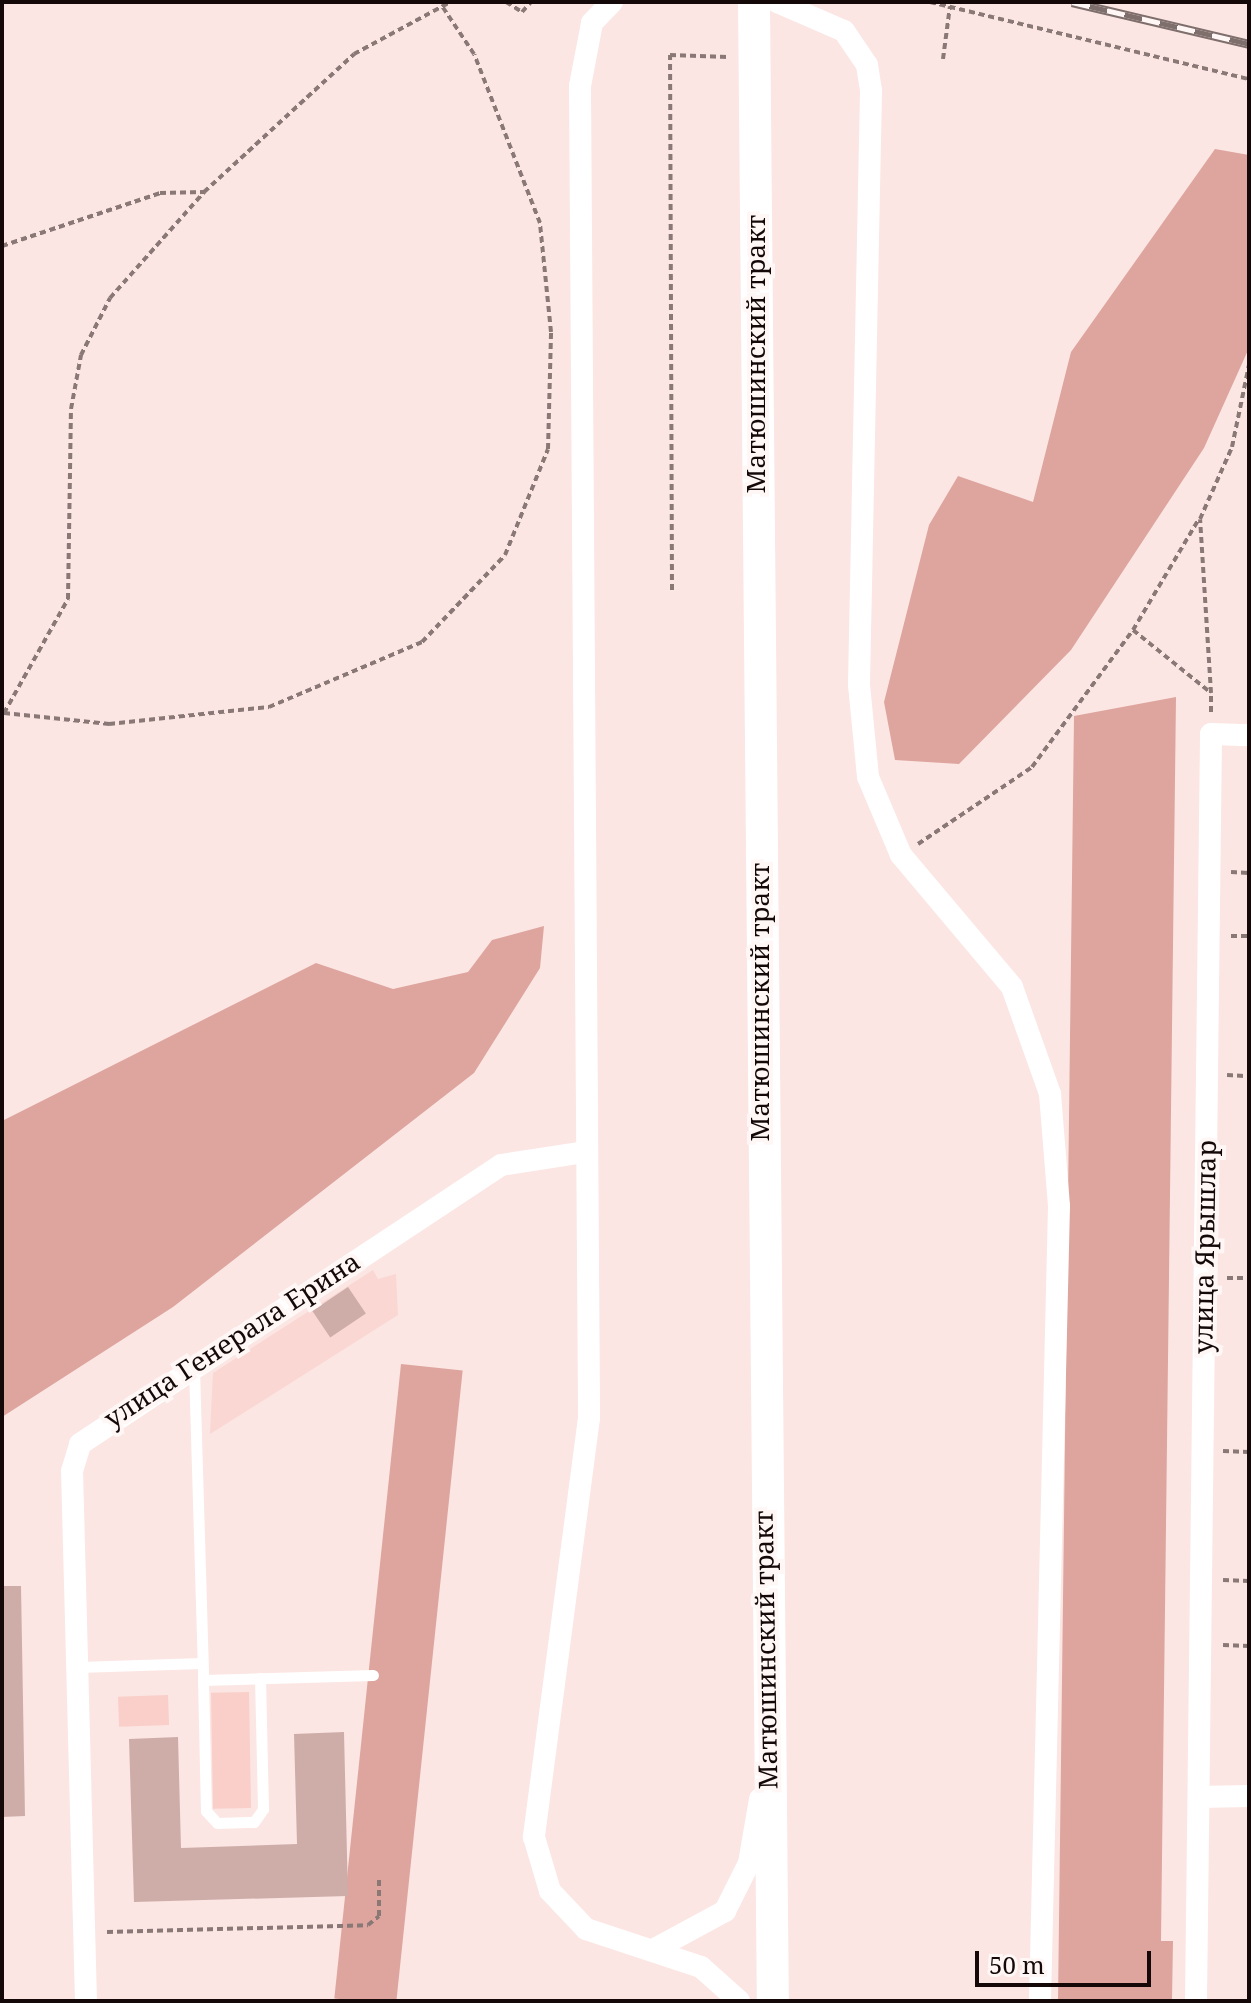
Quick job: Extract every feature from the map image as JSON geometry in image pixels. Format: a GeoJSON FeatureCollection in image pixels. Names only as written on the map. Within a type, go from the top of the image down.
{"type":"FeatureCollection","features":[{"type":"Feature","properties":{"kind":"main road","name":"Матюшинский тракт"},"geometry":{"type":"LineString","coordinates":[[754,2],[767,1755],[773,2001]]}},
{"type":"Feature","properties":{"kind":"street"},"geometry":{"type":"LineString","coordinates":[[612,2],[592,23],[580,86],[589,1418],[534,1837],[539,1868],[565,1911],[608,1941],[655,1949],[701,1967],[739,2001]]}},
{"type":"Feature","properties":{"kind":"street"},"geometry":{"type":"LineString","coordinates":[[777,2],[844,31],[867,65],[871,91],[860,737],[876,801],[901,855],[1012,987],[1050,1094],[1059,1206],[1040,2001]]}},
{"type":"Feature","properties":{"kind":"street","name":"улица Ярышлар"},"geometry":{"type":"LineString","coordinates":[[1196,2001],[1211,734],[1249,735]]}},
{"type":"Feature","properties":{"kind":"street","name":"улица Генерала Ерина"},"geometry":{"type":"LineString","coordinates":[[86,2001],[76,1454],[94,1429],[501,1165],[585,1152]]}},
{"type":"Feature","properties":{"kind":"street"},"geometry":{"type":"LineString","coordinates":[[655,1949],[710,1925],[739,1890],[767,1755]]}},
{"type":"Feature","properties":{"kind":"street"},"geometry":{"type":"LineString","coordinates":[[1199,1797],[1249,1796]]}},
{"type":"Feature","properties":{"kind":"lane"},"geometry":{"type":"LineString","coordinates":[[194,1364],[206,1811],[217,1823],[254,1822],[263,1809],[260,1678]]}},
{"type":"Feature","properties":{"kind":"lane"},"geometry":{"type":"LineString","coordinates":[[78,1667],[202,1663]]}},
{"type":"Feature","properties":{"kind":"lane"},"geometry":{"type":"LineString","coordinates":[[203,1680],[373,1675]]}},
{"type":"Feature","properties":{"kind":"path"},"geometry":{"type":"LineString","coordinates":[[3,713],[31,677],[68,599],[66,473],[81,355],[110,298],[204,192],[354,54],[450,2]]}},
{"type":"Feature","properties":{"kind":"path"},"geometry":{"type":"LineString","coordinates":[[506,2],[522,12],[531,2]]}},
{"type":"Feature","properties":{"kind":"path"},"geometry":{"type":"LineString","coordinates":[[930,2],[1249,79]]}},
{"type":"Feature","properties":{"kind":"path"},"geometry":{"type":"LineString","coordinates":[[943,59],[950,5]]}},
{"type":"Feature","properties":{"kind":"path"},"geometry":{"type":"LineString","coordinates":[[3,713],[109,724],[269,707],[422,642],[505,555],[548,449],[551,332],[540,223],[474,54],[442,6]]}},
{"type":"Feature","properties":{"kind":"path"},"geometry":{"type":"LineString","coordinates":[[672,590],[670,55],[755,52]]}},
{"type":"Feature","properties":{"kind":"path"},"geometry":{"type":"LineString","coordinates":[[2,246],[160,193],[204,192]]}},
{"type":"Feature","properties":{"kind":"path"},"geometry":{"type":"LineString","coordinates":[[901,855],[1032,767],[1133,630],[1200,519],[1232,447],[1249,365]]}},
{"type":"Feature","properties":{"kind":"path"},"geometry":{"type":"LineString","coordinates":[[1133,630],[1211,693],[1200,519]]}},
{"type":"Feature","properties":{"kind":"path"},"geometry":{"type":"LineString","coordinates":[[85,1933],[368,1925],[379,1916],[379,1878]]}},
{"type":"Feature","properties":{"kind":"shaded area"},"geometry":{"type":"Polygon","coordinates":[[[1215,149],[1249,155],[1249,348],[1204,448],[1071,650],[959,764],[895,760],[884,702],[929,525],[958,476],[1033,502],[1071,352],[1215,149]]]}},
{"type":"Feature","properties":{"kind":"shaded area"},"geometry":{"type":"Polygon","coordinates":[[[1176,697],[1161,1941],[1173,1941],[1172,2001],[1058,2001],[1074,716],[1176,697]]]}},
{"type":"Feature","properties":{"kind":"shaded area"},"geometry":{"type":"Polygon","coordinates":[[[544,926],[540,968],[474,1073],[173,1307],[2,1417],[2,1121],[316,963],[393,989],[468,972],[492,940],[544,926]]]}},
{"type":"Feature","properties":{"kind":"shaded area"},"geometry":{"type":"Polygon","coordinates":[[[373,1270],[378,1279],[396,1274],[398,1315],[210,1434],[213,1373],[373,1270]]]}},
{"type":"Feature","properties":{"kind":"shaded area"},"geometry":{"type":"Polygon","coordinates":[[[401,1364],[463,1370],[396,2001],[334,1999],[401,1364]]]}},
{"type":"Feature","properties":{"kind":"shaded area"},"geometry":{"type":"Polygon","coordinates":[[[249,1692],[251,1808],[213,1809],[211,1693],[249,1692]]]}},
{"type":"Feature","properties":{"kind":"shaded area"},"geometry":{"type":"Polygon","coordinates":[[[168,1695],[169,1725],[119,1727],[118,1697],[168,1695]]]}},
{"type":"Feature","properties":{"kind":"building"},"geometry":{"type":"Polygon","coordinates":[[[348,1287],[366,1314],[330,1338],[312,1311],[348,1287]]]}},
{"type":"Feature","properties":{"kind":"building"},"geometry":{"type":"Polygon","coordinates":[[[2,1586],[21,1586],[25,1816],[2,1817],[2,1586]]]}},
{"type":"Feature","properties":{"kind":"building"},"geometry":{"type":"Polygon","coordinates":[[[344,1732],[348,1896],[134,1902],[129,1739],[178,1737],[181,1848],[297,1844],[294,1734],[344,1732]]]}},
{"type":"Feature","properties":{"kind":"railway"},"geometry":{"type":"LineString","coordinates":[[1072,2],[1249,44]]}}]}
